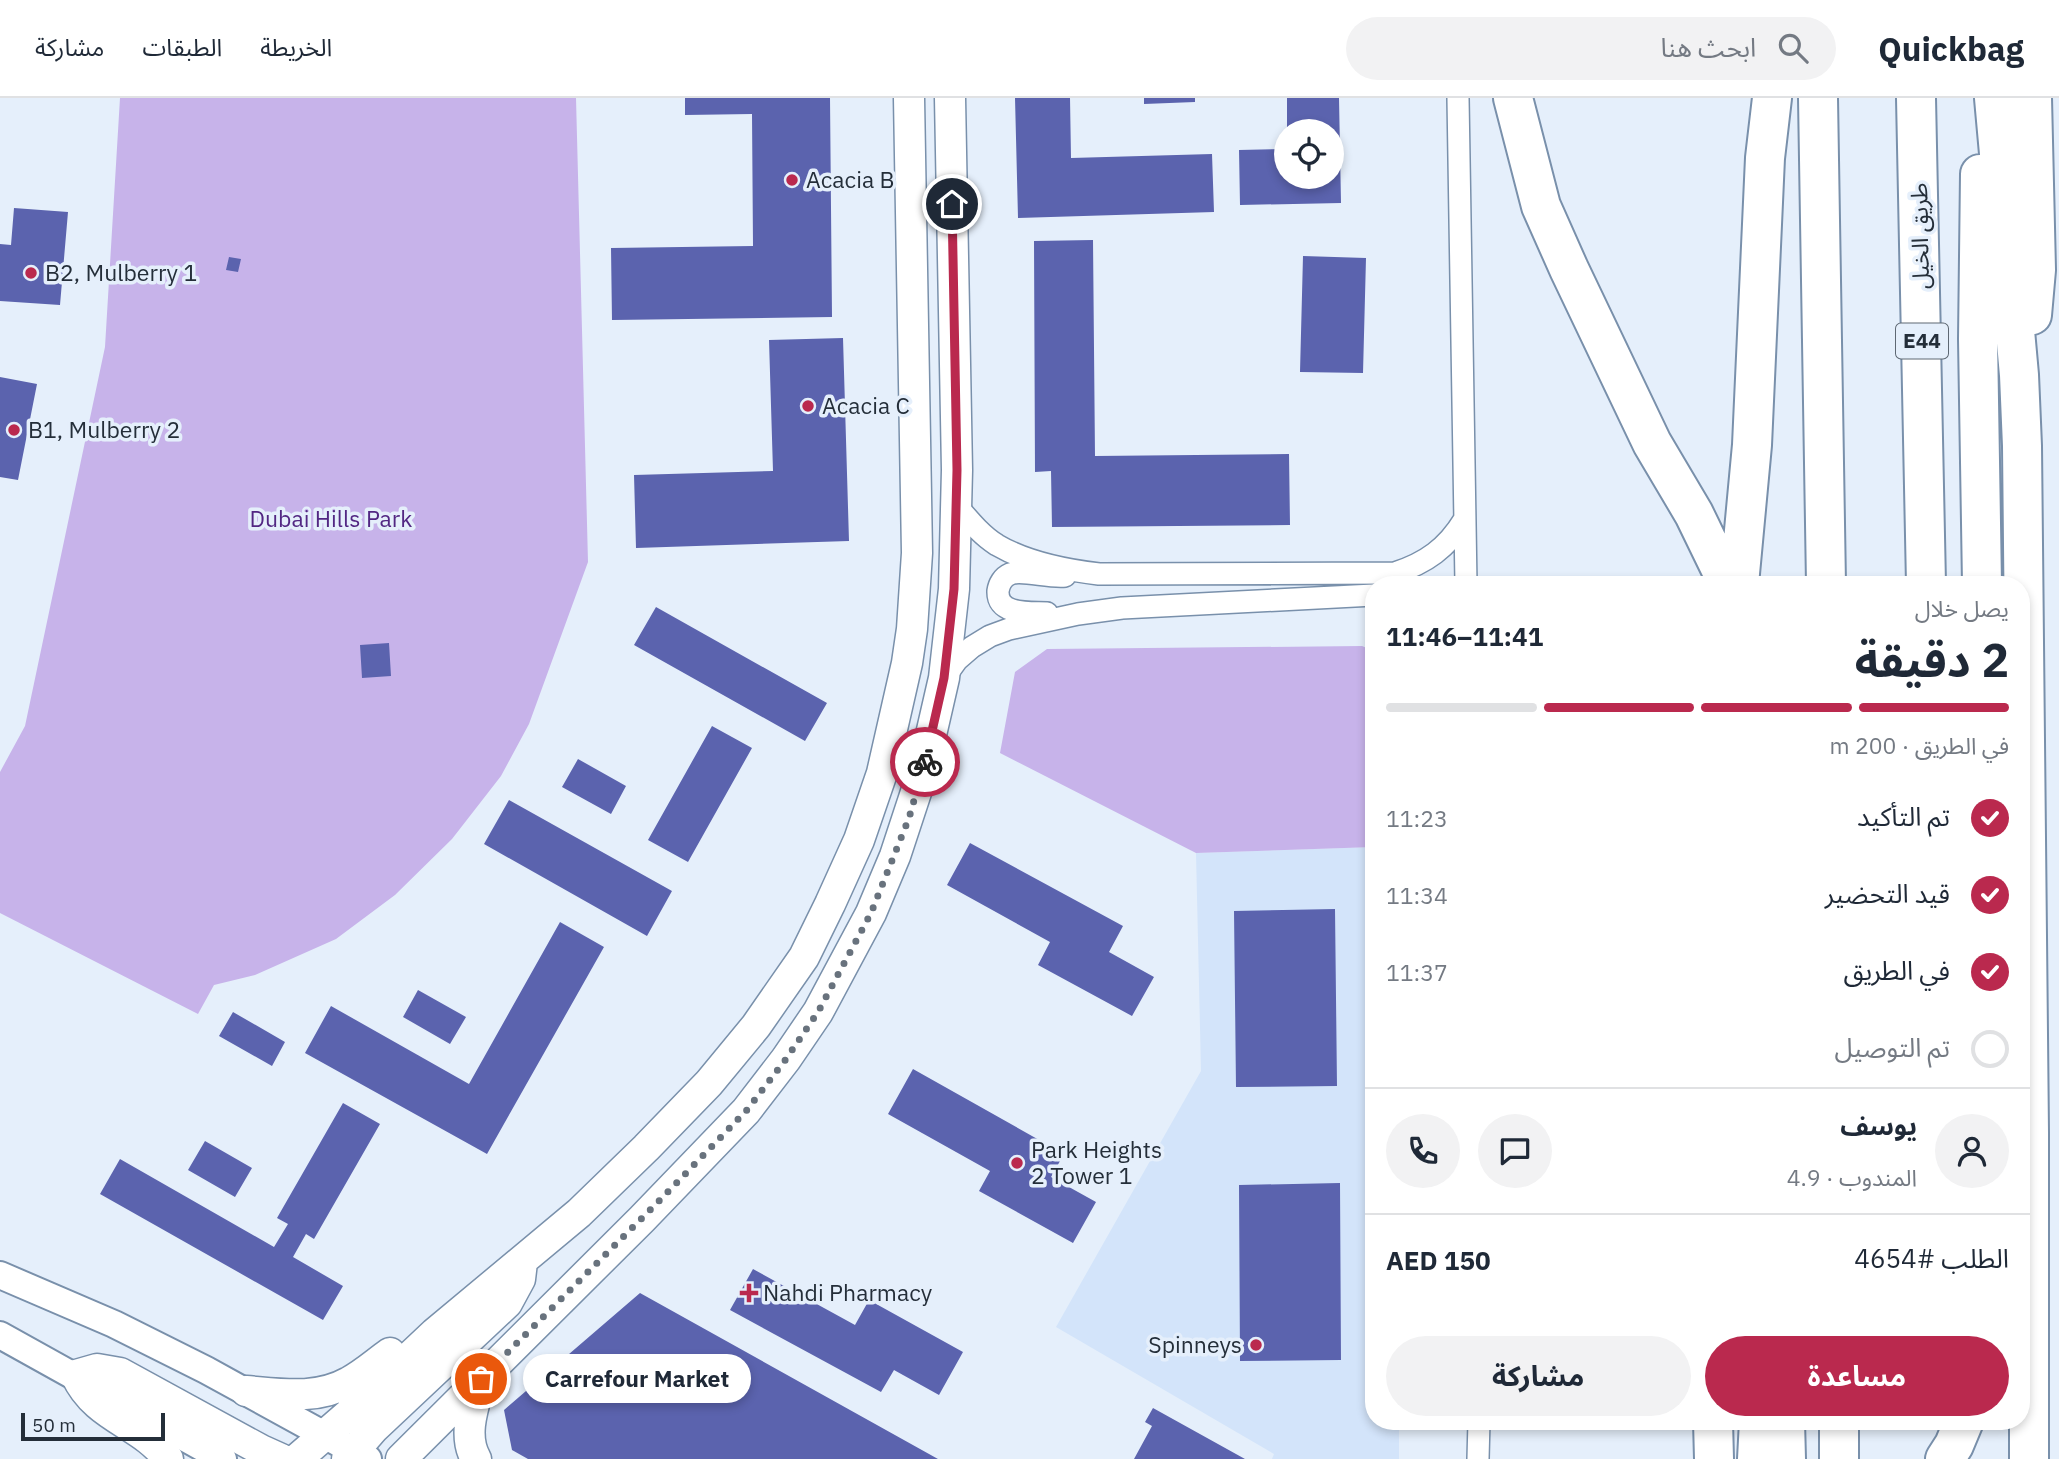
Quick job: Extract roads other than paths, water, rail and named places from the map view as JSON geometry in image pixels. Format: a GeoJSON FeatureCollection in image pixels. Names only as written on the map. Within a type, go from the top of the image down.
{"type":"FeatureCollection","features":[{"type":"Feature","properties":{"kind":"highway"},"geometry":{"type":"LineString","coordinates":[[1492,98],[1511,186],[1541,271],[1567,323],[1611,396],[1652,443]]}},
{"type":"Feature","properties":{"kind":"highway"},"geometry":{"type":"LineString","coordinates":[[1513,98],[1541,206],[1652,443],[1694,514],[1724,576]]}},
{"type":"Feature","properties":{"kind":"highway"},"geometry":{"type":"LineString","coordinates":[[1740,576],[1752,445],[1765,158],[1772,98]]}},
{"type":"Feature","properties":{"kind":"highway"},"geometry":{"type":"LineString","coordinates":[[1818,98],[1826,576]]}},
{"type":"Feature","properties":{"kind":"highway","name":"طريق الخيل"},"geometry":{"type":"LineString","coordinates":[[1916,98],[1926,576]]}},
{"type":"Feature","properties":{"kind":"highway"},"geometry":{"type":"LineString","coordinates":[[1982,576],[1978,339],[1979,187],[1988,98]]}},
{"type":"Feature","properties":{"kind":"highway"},"geometry":{"type":"LineString","coordinates":[[1994,98],[2019,375],[2023,576]]}},
{"type":"Feature","properties":{"kind":"highway"},"geometry":{"type":"LineString","coordinates":[[2019,375],[2027,348],[2036,270],[2032,98]]}},
{"type":"Feature","properties":{"kind":"highway"},"geometry":{"type":"LineString","coordinates":[[1713,1430],[1714,1459]]}},
{"type":"Feature","properties":{"kind":"highway"},"geometry":{"type":"LineString","coordinates":[[1757,1459],[1759,1430]]}},
{"type":"Feature","properties":{"kind":"highway"},"geometry":{"type":"LineString","coordinates":[[1786,1430],[1786,1459]]}},
{"type":"Feature","properties":{"kind":"highway"},"geometry":{"type":"LineString","coordinates":[[1839,1430],[1839,1459]]}},
{"type":"Feature","properties":{"kind":"highway"},"geometry":{"type":"LineString","coordinates":[[1937,1430],[1937,1459]]}},
{"type":"Feature","properties":{"kind":"highway"},"geometry":{"type":"LineString","coordinates":[[1945,1459],[1960,1430]]}},
{"type":"Feature","properties":{"kind":"highway"},"geometry":{"type":"LineString","coordinates":[[2029,1430],[2029,1458]]}},
{"type":"Feature","properties":{"kind":"main road"},"geometry":{"type":"LineString","coordinates":[[297,1459],[324,1447],[435,1333],[579,1213],[646,1149],[709,1083],[756,1026],[804,957],[830,904],[859,839],[882,772],[912,629],[916,563],[909,98]]}},
{"type":"Feature","properties":{"kind":"main road"},"geometry":{"type":"LineString","coordinates":[[401,1459],[642,1219],[746,1111],[818,1012],[871,913],[895,856],[922,775],[944,678],[954,589],[957,506],[950,98]]}},
{"type":"Feature","properties":{"kind":"main road"},"geometry":{"type":"LineString","coordinates":[[356,1456],[507,1303],[520,1279],[522,1262]]}},
{"type":"Feature","properties":{"kind":"main road"},"geometry":{"type":"LineString","coordinates":[[246,1391],[294,1395],[326,1392],[362,1375],[399,1348],[435,1333]]}},
{"type":"Feature","properties":{"kind":"main road"},"geometry":{"type":"LineString","coordinates":[[167,1459],[149,1440],[88,1397],[76,1375],[97,1369],[120,1373],[281,1459]]}},
{"type":"Feature","properties":{"kind":"main road"},"geometry":{"type":"LineString","coordinates":[[475,1459],[469,1447],[470,1429],[481,1379]]}},
{"type":"Feature","properties":{"kind":"street"},"geometry":{"type":"LineString","coordinates":[[1458,98],[1466,576]]}},
{"type":"Feature","properties":{"kind":"street"},"geometry":{"type":"LineString","coordinates":[[957,506],[974,527],[996,544],[1019,556],[1077,572],[1099,574],[1395,573],[1429,559],[1455,535],[1464,520]]}},
{"type":"Feature","properties":{"kind":"street"},"geometry":{"type":"LineString","coordinates":[[1077,572],[1063,577],[1012,573],[1003,578],[998,597],[1003,606],[1012,611],[1078,614]]}},
{"type":"Feature","properties":{"kind":"street"},"geometry":{"type":"LineString","coordinates":[[944,678],[972,646],[990,636],[1009,629],[1078,614],[1122,608],[1365,595]]}},
{"type":"Feature","properties":{"kind":"street"},"geometry":{"type":"LineString","coordinates":[[0,1275],[114,1324],[246,1391],[324,1447],[356,1456]]}},
{"type":"Feature","properties":{"kind":"street"},"geometry":{"type":"LineString","coordinates":[[0,1335],[223,1459]]}},
{"type":"Feature","properties":{"kind":"street"},"geometry":{"type":"LineString","coordinates":[[1478,1459],[1479,1430]]}},
{"type":"Feature","properties":{"kind":"place","name":"Acacia B"},"geometry":{"type":"Point","coordinates":[792,180]}},
{"type":"Feature","properties":{"kind":"place","name":"B2, Mulberry 1"},"geometry":{"type":"Point","coordinates":[31,273]}},
{"type":"Feature","properties":{"kind":"place","name":"Acacia C"},"geometry":{"type":"Point","coordinates":[808,406]}},
{"type":"Feature","properties":{"kind":"place","name":"B1, Mulberry 2"},"geometry":{"type":"Point","coordinates":[14,430]}},
{"type":"Feature","properties":{"kind":"place","name":"Park Heights 2 Tower 1"},"geometry":{"type":"Point","coordinates":[1017,1163]}},
{"type":"Feature","properties":{"kind":"place","name":"Nahdi Pharmacy"},"geometry":{"type":"Point","coordinates":[749,1293]}},
{"type":"Feature","properties":{"kind":"place","name":"Spinneys"},"geometry":{"type":"Point","coordinates":[1256,1345]}},
{"type":"Feature","properties":{"kind":"place","name":"Carrefour Market"},"geometry":{"type":"Point","coordinates":[481,1379]}},
{"type":"Feature","properties":{"kind":"park label","name":"Dubai Hills Park"},"geometry":{"type":"Point","coordinates":[331,519]}}]}
